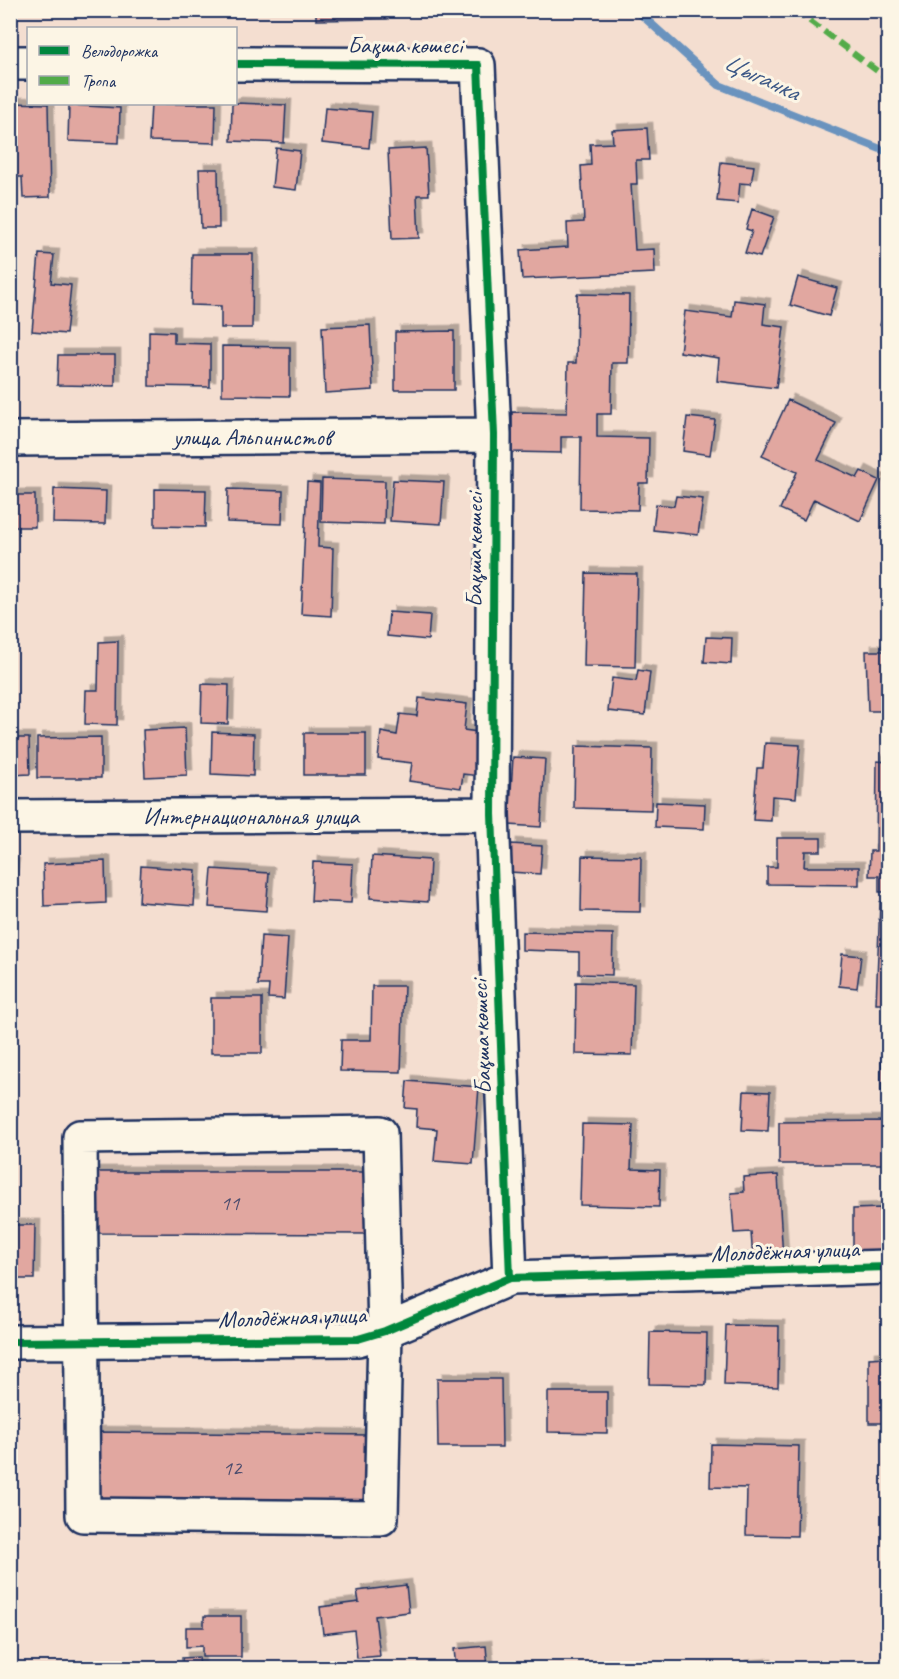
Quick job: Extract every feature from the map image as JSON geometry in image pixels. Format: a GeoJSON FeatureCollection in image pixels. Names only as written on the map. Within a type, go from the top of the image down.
{"type":"FeatureCollection","features":[{"type":"Feature","properties":{"kind":"street"},"geometry":{"type":"LineString","coordinates":[[10,63],[27,63]]}},
{"type":"Feature","properties":{"kind":"street","name":"Бақша көшесі"},"geometry":{"type":"LineString","coordinates":[[237,64],[478,65],[494,435],[492,814],[510,1278]]}},
{"type":"Feature","properties":{"kind":"street","name":"улица Альпинистов"},"geometry":{"type":"LineString","coordinates":[[10,439],[494,435]]}},
{"type":"Feature","properties":{"kind":"street","name":"Интернациональная улица"},"geometry":{"type":"LineString","coordinates":[[10,817],[492,814]]}},
{"type":"Feature","properties":{"kind":"street"},"geometry":{"type":"LineString","coordinates":[[380,1134],[385,1332],[381,1518],[83,1515],[82,1341],[80,1137],[380,1134]]}},
{"type":"Feature","properties":{"kind":"street","name":"Молодёжная улица"},"geometry":{"type":"LineString","coordinates":[[10,1341],[358,1339],[385,1332],[510,1278],[888,1267]]}},
{"type":"Feature","properties":{"kind":"building"},"geometry":{"type":"Polygon","coordinates":[[[316,10],[388,10],[388,19],[316,20],[316,10]]]}},
{"type":"Feature","properties":{"kind":"building"},"geometry":{"type":"Polygon","coordinates":[[[10,103],[48,105],[50,197],[23,198],[22,177],[10,177],[10,103]]]}},
{"type":"Feature","properties":{"kind":"building"},"geometry":{"type":"Polygon","coordinates":[[[237,103],[286,105],[284,143],[231,141],[232,105],[237,105],[237,103]]]}},
{"type":"Feature","properties":{"kind":"building"},"geometry":{"type":"Polygon","coordinates":[[[69,105],[120,108],[119,143],[68,141],[69,105]]]}},
{"type":"Feature","properties":{"kind":"building"},"geometry":{"type":"Polygon","coordinates":[[[151,105],[216,105],[215,143],[149,141],[151,105]]]}},
{"type":"Feature","properties":{"kind":"building"},"geometry":{"type":"Polygon","coordinates":[[[325,108],[372,112],[369,148],[322,143],[325,108]]]}},
{"type":"Feature","properties":{"kind":"building"},"geometry":{"type":"Polygon","coordinates":[[[647,128],[649,160],[636,160],[637,184],[631,184],[635,250],[654,249],[655,273],[522,279],[520,250],[568,247],[567,223],[584,222],[581,166],[591,165],[590,144],[613,143],[612,130],[647,128]]]}},
{"type":"Feature","properties":{"kind":"building"},"geometry":{"type":"Polygon","coordinates":[[[276,148],[300,151],[296,190],[272,187],[276,148]]]}},
{"type":"Feature","properties":{"kind":"building"},"geometry":{"type":"Polygon","coordinates":[[[426,148],[429,195],[417,195],[419,238],[392,239],[388,150],[426,148]]]}},
{"type":"Feature","properties":{"kind":"building"},"geometry":{"type":"Polygon","coordinates":[[[721,162],[754,166],[751,184],[740,183],[738,203],[717,201],[721,162]]]}},
{"type":"Feature","properties":{"kind":"building"},"geometry":{"type":"Polygon","coordinates":[[[199,169],[218,169],[219,228],[201,228],[199,169]]]}},
{"type":"Feature","properties":{"kind":"building"},"geometry":{"type":"Polygon","coordinates":[[[752,209],[774,217],[760,257],[745,253],[752,231],[746,229],[752,209]]]}},
{"type":"Feature","properties":{"kind":"building"},"geometry":{"type":"Polygon","coordinates":[[[39,254],[54,255],[51,283],[71,285],[66,334],[32,331],[39,254]]]}},
{"type":"Feature","properties":{"kind":"building"},"geometry":{"type":"Polygon","coordinates":[[[192,254],[253,254],[252,328],[221,328],[221,306],[191,305],[192,254]]]}},
{"type":"Feature","properties":{"kind":"building"},"geometry":{"type":"Polygon","coordinates":[[[798,277],[837,288],[829,316],[790,305],[798,277]]]}},
{"type":"Feature","properties":{"kind":"building"},"geometry":{"type":"Polygon","coordinates":[[[577,294],[629,295],[628,363],[612,363],[611,414],[597,414],[597,437],[649,438],[648,483],[639,483],[638,510],[580,509],[581,437],[561,437],[561,453],[512,452],[512,412],[567,413],[568,363],[576,363],[577,294]]]}},
{"type":"Feature","properties":{"kind":"building"},"geometry":{"type":"Polygon","coordinates":[[[734,300],[765,304],[763,324],[784,327],[776,388],[717,381],[719,358],[680,352],[685,311],[732,317],[734,300]]]}},
{"type":"Feature","properties":{"kind":"building"},"geometry":{"type":"Polygon","coordinates":[[[888,302],[888,328],[880,325],[888,302]]]}},
{"type":"Feature","properties":{"kind":"building"},"geometry":{"type":"Polygon","coordinates":[[[370,325],[373,390],[325,393],[322,327],[370,325]]]}},
{"type":"Feature","properties":{"kind":"building"},"geometry":{"type":"Polygon","coordinates":[[[149,331],[174,332],[174,343],[210,344],[210,387],[149,386],[149,331]]]}},
{"type":"Feature","properties":{"kind":"building"},"geometry":{"type":"Polygon","coordinates":[[[454,331],[454,390],[395,390],[395,332],[454,331]]]}},
{"type":"Feature","properties":{"kind":"building"},"geometry":{"type":"Polygon","coordinates":[[[222,346],[290,347],[290,396],[222,395],[222,346]]]}},
{"type":"Feature","properties":{"kind":"building"},"geometry":{"type":"Polygon","coordinates":[[[58,355],[115,355],[115,386],[57,385],[58,355]]]}},
{"type":"Feature","properties":{"kind":"building"},"geometry":{"type":"Polygon","coordinates":[[[788,400],[836,423],[818,460],[857,478],[861,471],[879,480],[860,521],[814,499],[804,520],[780,509],[797,472],[762,456],[788,400]]]}},
{"type":"Feature","properties":{"kind":"building"},"geometry":{"type":"Polygon","coordinates":[[[687,417],[715,420],[710,455],[683,451],[687,417]]]}},
{"type":"Feature","properties":{"kind":"building"},"geometry":{"type":"Polygon","coordinates":[[[322,479],[385,481],[384,524],[321,522],[322,479]]]}},
{"type":"Feature","properties":{"kind":"building"},"geometry":{"type":"Polygon","coordinates":[[[393,480],[444,482],[441,524],[390,521],[393,480]]]}},
{"type":"Feature","properties":{"kind":"building"},"geometry":{"type":"Polygon","coordinates":[[[307,482],[320,483],[318,547],[333,548],[331,616],[301,614],[307,482]]]}},
{"type":"Feature","properties":{"kind":"building"},"geometry":{"type":"Polygon","coordinates":[[[54,489],[106,491],[105,524],[53,523],[54,489]]]}},
{"type":"Feature","properties":{"kind":"building"},"geometry":{"type":"Polygon","coordinates":[[[155,489],[206,490],[205,527],[155,526],[155,489]]]}},
{"type":"Feature","properties":{"kind":"building"},"geometry":{"type":"Polygon","coordinates":[[[228,489],[283,491],[282,524],[227,522],[228,489]]]}},
{"type":"Feature","properties":{"kind":"building"},"geometry":{"type":"Polygon","coordinates":[[[10,495],[35,495],[35,527],[10,527],[10,495]]]}},
{"type":"Feature","properties":{"kind":"building"},"geometry":{"type":"Polygon","coordinates":[[[676,496],[703,499],[698,535],[653,530],[656,504],[674,506],[676,496]]]}},
{"type":"Feature","properties":{"kind":"building"},"geometry":{"type":"Polygon","coordinates":[[[586,573],[637,574],[635,667],[584,666],[586,573]]]}},
{"type":"Feature","properties":{"kind":"building"},"geometry":{"type":"Polygon","coordinates":[[[389,612],[430,615],[428,640],[387,636],[389,612]]]}},
{"type":"Feature","properties":{"kind":"building"},"geometry":{"type":"Polygon","coordinates":[[[706,637],[732,638],[731,664],[704,662],[706,637]]]}},
{"type":"Feature","properties":{"kind":"building"},"geometry":{"type":"Polygon","coordinates":[[[118,641],[117,725],[85,724],[86,690],[98,690],[99,642],[118,641]]]}},
{"type":"Feature","properties":{"kind":"building"},"geometry":{"type":"Polygon","coordinates":[[[866,651],[888,651],[888,711],[868,711],[866,651]]]}},
{"type":"Feature","properties":{"kind":"building"},"geometry":{"type":"Polygon","coordinates":[[[638,670],[650,672],[645,715],[608,711],[612,678],[636,681],[638,670]]]}},
{"type":"Feature","properties":{"kind":"building"},"geometry":{"type":"Polygon","coordinates":[[[202,684],[229,685],[228,724],[201,723],[202,684]]]}},
{"type":"Feature","properties":{"kind":"building"},"geometry":{"type":"Polygon","coordinates":[[[419,698],[467,704],[464,730],[485,733],[480,776],[463,774],[461,788],[409,781],[412,763],[378,759],[381,732],[397,735],[400,714],[417,716],[419,698]]]}},
{"type":"Feature","properties":{"kind":"building"},"geometry":{"type":"Polygon","coordinates":[[[185,728],[187,775],[145,777],[143,730],[185,728]]]}},
{"type":"Feature","properties":{"kind":"building"},"geometry":{"type":"Polygon","coordinates":[[[212,732],[254,734],[253,776],[211,774],[212,732]]]}},
{"type":"Feature","properties":{"kind":"building"},"geometry":{"type":"Polygon","coordinates":[[[304,733],[366,733],[366,775],[304,775],[304,733]]]}},
{"type":"Feature","properties":{"kind":"building"},"geometry":{"type":"Polygon","coordinates":[[[101,737],[101,778],[37,778],[37,738],[101,737]]]}},
{"type":"Feature","properties":{"kind":"building"},"geometry":{"type":"Polygon","coordinates":[[[10,738],[29,738],[30,774],[10,775],[10,738]]]}},
{"type":"Feature","properties":{"kind":"building"},"geometry":{"type":"Polygon","coordinates":[[[765,743],[800,745],[796,798],[772,796],[771,821],[753,820],[757,768],[763,768],[765,743]]]}},
{"type":"Feature","properties":{"kind":"building"},"geometry":{"type":"Polygon","coordinates":[[[575,746],[652,748],[651,810],[574,808],[575,746]]]}},
{"type":"Feature","properties":{"kind":"building"},"geometry":{"type":"Polygon","coordinates":[[[513,757],[545,759],[541,827],[509,825],[513,757]]]}},
{"type":"Feature","properties":{"kind":"building"},"geometry":{"type":"Polygon","coordinates":[[[877,761],[888,762],[888,892],[879,892],[879,876],[869,876],[870,851],[876,851],[877,761]]]}},
{"type":"Feature","properties":{"kind":"building"},"geometry":{"type":"Polygon","coordinates":[[[656,802],[705,804],[704,829],[655,827],[656,802]]]}},
{"type":"Feature","properties":{"kind":"building"},"geometry":{"type":"Polygon","coordinates":[[[777,838],[821,838],[821,851],[805,851],[804,867],[859,867],[859,885],[767,884],[767,867],[777,867],[777,838]]]}},
{"type":"Feature","properties":{"kind":"building"},"geometry":{"type":"Polygon","coordinates":[[[511,844],[542,846],[540,874],[510,872],[511,844]]]}},
{"type":"Feature","properties":{"kind":"building"},"geometry":{"type":"Polygon","coordinates":[[[372,856],[430,860],[428,902],[370,898],[372,856]]]}},
{"type":"Feature","properties":{"kind":"building"},"geometry":{"type":"Polygon","coordinates":[[[582,856],[641,857],[640,912],[581,911],[582,856]]]}},
{"type":"Feature","properties":{"kind":"building"},"geometry":{"type":"Polygon","coordinates":[[[105,861],[106,903],[44,906],[43,864],[105,861]]]}},
{"type":"Feature","properties":{"kind":"building"},"geometry":{"type":"Polygon","coordinates":[[[313,862],[353,864],[351,903],[311,901],[313,862]]]}},
{"type":"Feature","properties":{"kind":"building"},"geometry":{"type":"Polygon","coordinates":[[[10,864],[14,864],[10,892],[10,864]]]}},
{"type":"Feature","properties":{"kind":"building"},"geometry":{"type":"Polygon","coordinates":[[[141,866],[196,870],[194,906],[139,902],[141,866]]]}},
{"type":"Feature","properties":{"kind":"building"},"geometry":{"type":"Polygon","coordinates":[[[212,869],[269,873],[266,911],[209,907],[212,869]]]}},
{"type":"Feature","properties":{"kind":"building"},"geometry":{"type":"Polygon","coordinates":[[[880,902],[888,902],[888,1004],[876,1004],[880,902]]]}},
{"type":"Feature","properties":{"kind":"building"},"geometry":{"type":"Polygon","coordinates":[[[522,932],[613,934],[612,975],[579,974],[579,952],[522,950],[522,932]]]}},
{"type":"Feature","properties":{"kind":"building"},"geometry":{"type":"Polygon","coordinates":[[[261,936],[288,938],[284,999],[268,998],[269,985],[258,985],[261,936]]]}},
{"type":"Feature","properties":{"kind":"building"},"geometry":{"type":"Polygon","coordinates":[[[842,954],[861,956],[857,988],[839,986],[842,954]]]}},
{"type":"Feature","properties":{"kind":"building"},"geometry":{"type":"Polygon","coordinates":[[[576,982],[634,984],[632,1055],[575,1054],[576,982]]]}},
{"type":"Feature","properties":{"kind":"building"},"geometry":{"type":"Polygon","coordinates":[[[372,986],[404,986],[401,1072],[340,1071],[341,1040],[371,1040],[372,986]]]}},
{"type":"Feature","properties":{"kind":"building"},"geometry":{"type":"Polygon","coordinates":[[[211,998],[262,998],[262,1053],[211,1053],[211,998]]]}},
{"type":"Feature","properties":{"kind":"building"},"geometry":{"type":"Polygon","coordinates":[[[882,1031],[888,1031],[888,1091],[881,1091],[882,1031]]]}},
{"type":"Feature","properties":{"kind":"building"},"geometry":{"type":"Polygon","coordinates":[[[407,1081],[479,1087],[473,1164],[434,1161],[437,1129],[416,1127],[417,1109],[405,1108],[407,1081]]]}},
{"type":"Feature","properties":{"kind":"building"},"geometry":{"type":"Polygon","coordinates":[[[744,1091],[770,1092],[768,1131],[742,1130],[744,1091]]]}},
{"type":"Feature","properties":{"kind":"building"},"geometry":{"type":"Polygon","coordinates":[[[888,1121],[888,1164],[779,1164],[779,1122],[888,1121]]]}},
{"type":"Feature","properties":{"kind":"building"},"geometry":{"type":"Polygon","coordinates":[[[582,1124],[633,1125],[631,1169],[660,1170],[659,1207],[580,1205],[582,1124]]]}},
{"type":"Feature","properties":{"kind":"building"},"geometry":{"type":"Polygon","coordinates":[[[91,1172],[369,1172],[369,1234],[91,1233],[91,1172]]]}},
{"type":"Feature","properties":{"kind":"building"},"geometry":{"type":"Polygon","coordinates":[[[778,1175],[783,1259],[753,1260],[751,1232],[734,1233],[731,1193],[744,1192],[743,1177],[778,1175]]]}},
{"type":"Feature","properties":{"kind":"building"},"geometry":{"type":"Polygon","coordinates":[[[880,1208],[880,1224],[888,1223],[888,1252],[853,1252],[853,1209],[880,1208]]]}},
{"type":"Feature","properties":{"kind":"building"},"geometry":{"type":"Polygon","coordinates":[[[10,1225],[35,1225],[34,1279],[10,1279],[10,1225]]]}},
{"type":"Feature","properties":{"kind":"building"},"geometry":{"type":"Polygon","coordinates":[[[726,1325],[779,1326],[778,1387],[724,1385],[726,1325]]]}},
{"type":"Feature","properties":{"kind":"building"},"geometry":{"type":"Polygon","coordinates":[[[650,1332],[707,1333],[706,1385],[649,1384],[650,1332]]]}},
{"type":"Feature","properties":{"kind":"building"},"geometry":{"type":"Polygon","coordinates":[[[888,1357],[888,1423],[869,1423],[869,1358],[888,1357]]]}},
{"type":"Feature","properties":{"kind":"building"},"geometry":{"type":"Polygon","coordinates":[[[437,1379],[501,1379],[502,1447],[438,1447],[437,1379]]]}},
{"type":"Feature","properties":{"kind":"building"},"geometry":{"type":"Polygon","coordinates":[[[548,1392],[607,1392],[607,1433],[548,1432],[548,1392]]]}},
{"type":"Feature","properties":{"kind":"building"},"geometry":{"type":"Polygon","coordinates":[[[93,1432],[372,1435],[372,1503],[92,1501],[93,1432]]]}},
{"type":"Feature","properties":{"kind":"building"},"geometry":{"type":"Polygon","coordinates":[[[711,1444],[799,1446],[797,1536],[746,1535],[747,1488],[710,1487],[711,1444]]]}},
{"type":"Feature","properties":{"kind":"building"},"geometry":{"type":"Polygon","coordinates":[[[406,1585],[409,1612],[375,1616],[380,1656],[357,1658],[354,1630],[323,1634],[320,1607],[359,1602],[357,1591],[406,1585]]]}},
{"type":"Feature","properties":{"kind":"building"},"geometry":{"type":"Polygon","coordinates":[[[204,1616],[241,1616],[241,1657],[202,1657],[202,1646],[186,1647],[186,1627],[204,1627],[204,1616]]]}},
{"type":"Feature","properties":{"kind":"building"},"geometry":{"type":"Polygon","coordinates":[[[486,1646],[488,1668],[456,1668],[454,1649],[486,1646]]]}},
{"type":"Feature","properties":{"kind":"building"},"geometry":{"type":"Polygon","coordinates":[[[199,1657],[200,1668],[183,1668],[182,1658],[199,1657]]]}},
{"type":"Feature","properties":{"kind":"building"},"geometry":{"type":"Polygon","coordinates":[[[766,1664],[766,1668],[741,1668],[740,1666],[766,1664]]]}},
{"type":"Feature","properties":{"kind":"waterway","name":"Цыганка"},"geometry":{"type":"LineString","coordinates":[[636,10],[719,85],[888,152]]}},
{"type":"Feature","properties":{"kind":"marked path"},"geometry":{"type":"LineString","coordinates":[[795,10],[888,79]]}},
{"type":"Feature","properties":{"kind":"cycle path"},"geometry":{"type":"LineString","coordinates":[[237,64],[478,65],[494,435],[492,814],[510,1278]]}},
{"type":"Feature","properties":{"kind":"cycle path"},"geometry":{"type":"LineString","coordinates":[[10,1342],[358,1339],[385,1331],[510,1278],[888,1267]]}}]}
